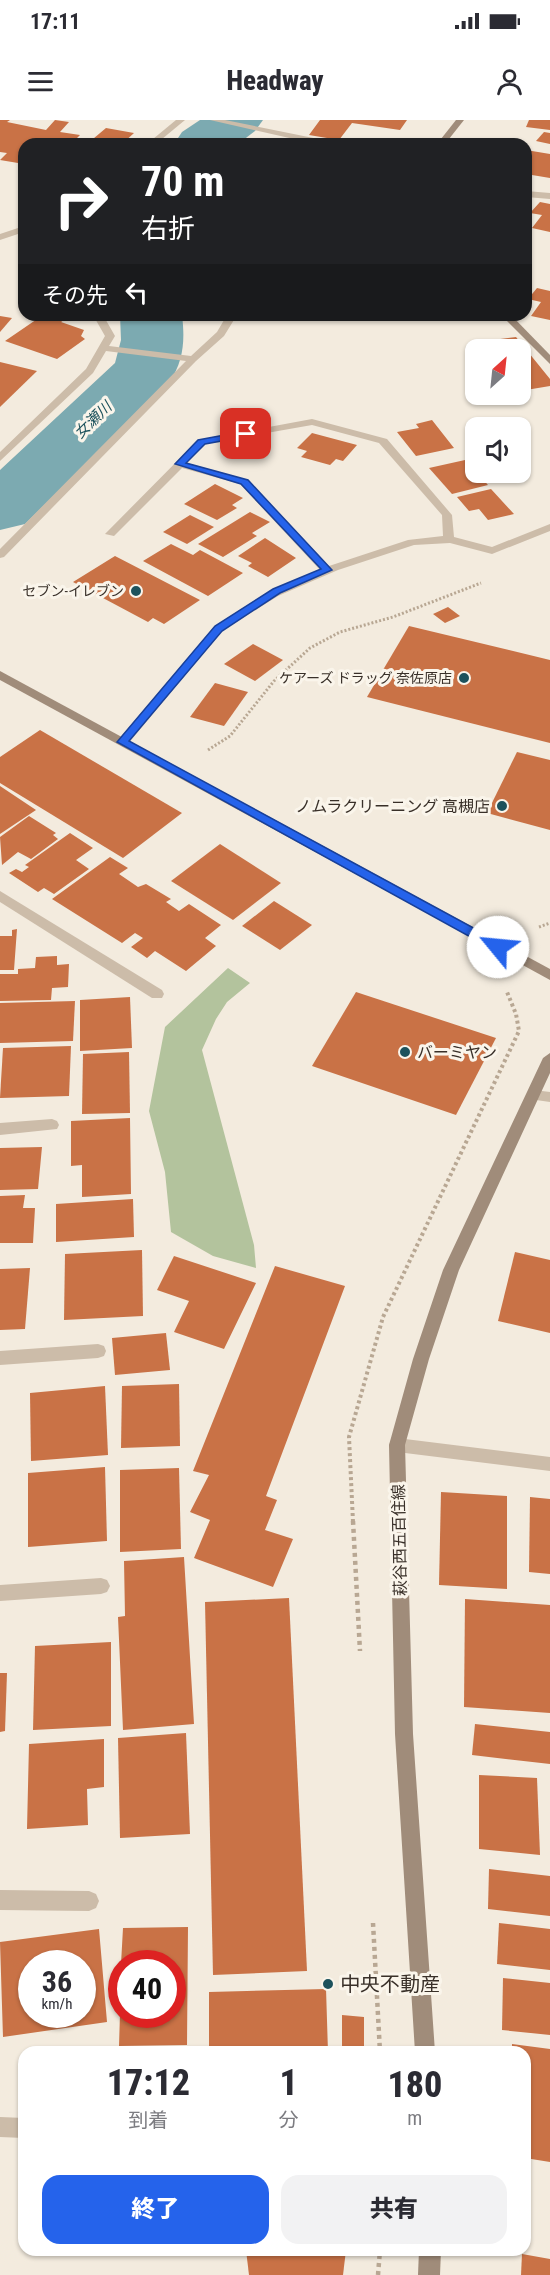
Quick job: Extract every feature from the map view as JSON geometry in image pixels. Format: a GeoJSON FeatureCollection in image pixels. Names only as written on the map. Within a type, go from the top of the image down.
{"type":"FeatureCollection","features":[{"type":"Feature","properties":{"kind":"main road"},"geometry":{"type":"LineString","coordinates":[[446,138],[460,120]]}},
{"type":"Feature","properties":{"kind":"main road"},"geometry":{"type":"LineString","coordinates":[[512,321],[550,361]]}},
{"type":"Feature","properties":{"kind":"main road"},"geometry":{"type":"LineString","coordinates":[[0,675],[550,975]]}},
{"type":"Feature","properties":{"kind":"main road","name":"萩谷西五百住線"},"geometry":{"type":"LineString","coordinates":[[424,2046],[404,1734],[397,1445],[421,1359],[451,1270],[542,1096],[550,1058]]}},
{"type":"Feature","properties":{"kind":"main road"},"geometry":{"type":"LineString","coordinates":[[429,2275],[430,2256]]}},
{"type":"Feature","properties":{"kind":"street"},"geometry":{"type":"LineString","coordinates":[[158,138],[181,120]]}},
{"type":"Feature","properties":{"kind":"street"},"geometry":{"type":"LineString","coordinates":[[213,120],[303,138]]}},
{"type":"Feature","properties":{"kind":"street"},"geometry":{"type":"LineString","coordinates":[[532,194],[550,196]]}},
{"type":"Feature","properties":{"kind":"street"},"geometry":{"type":"LineString","coordinates":[[0,237],[18,231]]}},
{"type":"Feature","properties":{"kind":"street"},"geometry":{"type":"LineString","coordinates":[[0,458],[90,371],[110,336],[101,321]]}},
{"type":"Feature","properties":{"kind":"street"},"geometry":{"type":"LineString","coordinates":[[0,555],[193,359],[221,334],[229,321]]}},
{"type":"Feature","properties":{"kind":"street"},"geometry":{"type":"LineString","coordinates":[[103,348],[193,359]]}},
{"type":"Feature","properties":{"kind":"street"},"geometry":{"type":"LineString","coordinates":[[110,534],[202,442],[312,422],[383,441],[447,515],[449,539]]}},
{"type":"Feature","properties":{"kind":"street"},"geometry":{"type":"LineString","coordinates":[[180,464],[244,482],[327,570]]}},
{"type":"Feature","properties":{"kind":"street"},"geometry":{"type":"LineString","coordinates":[[123,742],[218,628],[277,591],[327,570],[423,540],[449,539],[492,551],[550,527]]}},
{"type":"Feature","properties":{"kind":"street"},"geometry":{"type":"LineString","coordinates":[[0,896],[157,994]]}},
{"type":"Feature","properties":{"kind":"street"},"geometry":{"type":"LineString","coordinates":[[0,1129],[52,1125]]}},
{"type":"Feature","properties":{"kind":"street"},"geometry":{"type":"LineString","coordinates":[[0,1358],[98,1351]]}},
{"type":"Feature","properties":{"kind":"street"},"geometry":{"type":"LineString","coordinates":[[397,1445],[550,1464]]}},
{"type":"Feature","properties":{"kind":"street"},"geometry":{"type":"LineString","coordinates":[[0,1593],[101,1586]]}},
{"type":"Feature","properties":{"kind":"street"},"geometry":{"type":"LineString","coordinates":[[0,1900],[89,1901]]}},
{"type":"Feature","properties":{"kind":"street"},"geometry":{"type":"LineString","coordinates":[[0,2127],[18,2128]]}},
{"type":"Feature","properties":{"kind":"path"},"geometry":{"type":"LineString","coordinates":[[200,755],[230,736],[274,681],[310,648],[340,632],[393,617],[483,582]]}},
{"type":"Feature","properties":{"kind":"path"},"geometry":{"type":"LineString","coordinates":[[378,2275],[380,2256]]}},
{"type":"Feature","properties":{"kind":"green space"},"geometry":{"type":"Polygon","coordinates":[[[228,968],[250,983],[227,1002],[216,1019],[202,1050],[254,1245],[256,1268],[213,1256],[171,1232],[165,1172],[149,1111],[165,1027],[228,968]]]}},
{"type":"Feature","properties":{"kind":"building"},"geometry":{"type":"Polygon","coordinates":[[[0,120],[10,120],[7,122],[46,130],[55,120],[69,122],[60,132],[80,135],[77,138],[18,138],[18,163],[0,160],[7,153],[0,152],[0,120]]]}},
{"type":"Feature","properties":{"kind":"building"},"geometry":{"type":"Polygon","coordinates":[[[320,120],[407,120],[400,130],[352,123],[341,138],[309,135],[320,120]]]}},
{"type":"Feature","properties":{"kind":"building"},"geometry":{"type":"Polygon","coordinates":[[[529,120],[550,120],[550,130],[526,127],[529,120]]]}},
{"type":"Feature","properties":{"kind":"building"},"geometry":{"type":"Polygon","coordinates":[[[106,128],[134,133],[129,138],[94,138],[106,128]]]}},
{"type":"Feature","properties":{"kind":"building"},"geometry":{"type":"Polygon","coordinates":[[[544,132],[550,133],[550,144],[536,141],[544,132]]]}},
{"type":"Feature","properties":{"kind":"building"},"geometry":{"type":"Polygon","coordinates":[[[532,151],[550,154],[550,178],[532,175],[532,151]]]}},
{"type":"Feature","properties":{"kind":"building"},"geometry":{"type":"Polygon","coordinates":[[[540,202],[550,204],[550,232],[532,228],[542,215],[532,213],[540,202]]]}},
{"type":"Feature","properties":{"kind":"building"},"geometry":{"type":"Polygon","coordinates":[[[537,288],[550,291],[550,320],[532,316],[541,302],[532,300],[532,294],[537,288]]]}},
{"type":"Feature","properties":{"kind":"building"},"geometry":{"type":"Polygon","coordinates":[[[0,316],[12,318],[0,332],[0,316]]]}},
{"type":"Feature","properties":{"kind":"building"},"geometry":{"type":"Polygon","coordinates":[[[34,321],[62,321],[84,330],[81,336],[85,339],[57,359],[5,341],[34,321]]]}},
{"type":"Feature","properties":{"kind":"building"},"geometry":{"type":"Polygon","coordinates":[[[531,356],[550,379],[550,386],[531,389],[531,356]]]}},
{"type":"Feature","properties":{"kind":"building"},"geometry":{"type":"Polygon","coordinates":[[[0,362],[37,371],[0,407],[0,362]]]}},
{"type":"Feature","properties":{"kind":"building"},"geometry":{"type":"Polygon","coordinates":[[[432,420],[454,448],[416,456],[397,432],[419,428],[416,424],[432,420]]]}},
{"type":"Feature","properties":{"kind":"building"},"geometry":{"type":"Polygon","coordinates":[[[312,433],[357,445],[343,461],[336,459],[330,465],[301,457],[307,451],[297,448],[312,433]]]}},
{"type":"Feature","properties":{"kind":"building"},"geometry":{"type":"Polygon","coordinates":[[[465,460],[465,483],[486,483],[488,485],[452,494],[429,468],[465,460]]]}},
{"type":"Feature","properties":{"kind":"building"},"geometry":{"type":"Polygon","coordinates":[[[215,484],[243,498],[232,505],[237,508],[217,520],[184,504],[215,484]]]}},
{"type":"Feature","properties":{"kind":"building"},"geometry":{"type":"Polygon","coordinates":[[[491,489],[514,514],[488,520],[479,509],[469,511],[457,497],[491,489]]]}},
{"type":"Feature","properties":{"kind":"building"},"geometry":{"type":"Polygon","coordinates":[[[250,512],[270,522],[252,533],[257,536],[223,557],[198,544],[250,512]]]}},
{"type":"Feature","properties":{"kind":"building"},"geometry":{"type":"Polygon","coordinates":[[[190,515],[214,527],[187,544],[163,532],[190,515]]]}},
{"type":"Feature","properties":{"kind":"building"},"geometry":{"type":"Polygon","coordinates":[[[265,538],[296,558],[268,577],[248,566],[252,563],[238,556],[265,538]]]}},
{"type":"Feature","properties":{"kind":"building"},"geometry":{"type":"Polygon","coordinates":[[[171,544],[193,555],[200,550],[243,573],[208,596],[143,561],[171,544]]]}},
{"type":"Feature","properties":{"kind":"building","name":"セブン-イレブン"},"geometry":{"type":"Polygon","coordinates":[[[115,556],[200,600],[164,624],[153,618],[148,622],[73,582],[115,556]]]}},
{"type":"Feature","properties":{"kind":"building"},"geometry":{"type":"Polygon","coordinates":[[[448,607],[460,616],[445,623],[433,614],[448,607]]]}},
{"type":"Feature","properties":{"kind":"building","name":"ケアーズ ドラッグ 奈佐原店"},"geometry":{"type":"Polygon","coordinates":[[[409,626],[550,660],[550,743],[367,697],[409,626]]]}},
{"type":"Feature","properties":{"kind":"building"},"geometry":{"type":"Polygon","coordinates":[[[253,644],[283,660],[255,681],[224,664],[253,644]]]}},
{"type":"Feature","properties":{"kind":"building"},"geometry":{"type":"Polygon","coordinates":[[[215,683],[248,692],[224,726],[190,717],[215,683]]]}},
{"type":"Feature","properties":{"kind":"building"},"geometry":{"type":"Polygon","coordinates":[[[40,730],[182,813],[123,858],[0,783],[0,757],[40,730]]]}},
{"type":"Feature","properties":{"kind":"building"},"geometry":{"type":"Polygon","coordinates":[[[517,752],[550,760],[550,830],[487,813],[517,752]]]}},
{"type":"Feature","properties":{"kind":"building"},"geometry":{"type":"Polygon","coordinates":[[[0,786],[36,810],[0,834],[0,786]]]}},
{"type":"Feature","properties":{"kind":"building"},"geometry":{"type":"Polygon","coordinates":[[[29,816],[56,833],[53,835],[58,839],[31,859],[18,852],[2,865],[0,837],[29,816]]]}},
{"type":"Feature","properties":{"kind":"building"},"geometry":{"type":"Polygon","coordinates":[[[70,833],[93,848],[76,860],[89,869],[54,894],[44,888],[38,892],[9,873],[16,869],[22,872],[29,867],[25,865],[70,833]]]}},
{"type":"Feature","properties":{"kind":"building"},"geometry":{"type":"Polygon","coordinates":[[[220,844],[281,883],[233,920],[171,881],[220,844]]]}},
{"type":"Feature","properties":{"kind":"building"},"geometry":{"type":"Polygon","coordinates":[[[110,857],[128,868],[119,874],[138,887],[146,884],[171,899],[166,902],[179,911],[189,904],[221,925],[205,938],[216,946],[186,971],[155,951],[147,958],[131,947],[143,938],[135,933],[122,943],[52,899],[110,857]]]}},
{"type":"Feature","properties":{"kind":"building"},"geometry":{"type":"Polygon","coordinates":[[[274,901],[312,925],[280,950],[242,926],[274,901]]]}},
{"type":"Feature","properties":{"kind":"building"},"geometry":{"type":"Polygon","coordinates":[[[17,929],[14,970],[0,970],[0,936],[12,936],[12,930],[17,929]]]}},
{"type":"Feature","properties":{"kind":"building"},"geometry":{"type":"Polygon","coordinates":[[[57,956],[57,965],[69,964],[68,987],[52,988],[51,1000],[0,1001],[0,974],[18,974],[18,969],[35,968],[36,957],[57,956]]]}},
{"type":"Feature","properties":{"kind":"building","name":"バーミヤン"},"geometry":{"type":"Polygon","coordinates":[[[356,992],[496,1038],[456,1115],[312,1066],[356,992]]]}},
{"type":"Feature","properties":{"kind":"building"},"geometry":{"type":"Polygon","coordinates":[[[130,997],[132,1048],[80,1051],[80,1000],[130,997]]]}},
{"type":"Feature","properties":{"kind":"building"},"geometry":{"type":"Polygon","coordinates":[[[75,1001],[73,1041],[0,1043],[0,1003],[75,1001]]]}},
{"type":"Feature","properties":{"kind":"building"},"geometry":{"type":"Polygon","coordinates":[[[71,1046],[69,1096],[0,1098],[3,1048],[71,1046]]]}},
{"type":"Feature","properties":{"kind":"building"},"geometry":{"type":"Polygon","coordinates":[[[129,1052],[130,1113],[82,1114],[83,1054],[129,1052]]]}},
{"type":"Feature","properties":{"kind":"building"},"geometry":{"type":"Polygon","coordinates":[[[130,1118],[131,1194],[82,1197],[82,1165],[71,1166],[71,1121],[130,1118]]]}},
{"type":"Feature","properties":{"kind":"building"},"geometry":{"type":"Polygon","coordinates":[[[42,1147],[38,1189],[0,1190],[0,1148],[42,1147]]]}},
{"type":"Feature","properties":{"kind":"building"},"geometry":{"type":"Polygon","coordinates":[[[25,1195],[23,1208],[35,1208],[33,1243],[0,1243],[0,1196],[25,1195]]]}},
{"type":"Feature","properties":{"kind":"building"},"geometry":{"type":"Polygon","coordinates":[[[133,1199],[134,1237],[56,1242],[56,1204],[133,1199]]]}},
{"type":"Feature","properties":{"kind":"building"},"geometry":{"type":"Polygon","coordinates":[[[142,1250],[143,1316],[64,1320],[65,1254],[142,1250]]]}},
{"type":"Feature","properties":{"kind":"building"},"geometry":{"type":"Polygon","coordinates":[[[515,1252],[550,1260],[550,1333],[498,1321],[515,1252]]]}},
{"type":"Feature","properties":{"kind":"building"},"geometry":{"type":"Polygon","coordinates":[[[174,1256],[256,1283],[224,1349],[174,1332],[189,1301],[157,1290],[174,1256]]]}},
{"type":"Feature","properties":{"kind":"building"},"geometry":{"type":"Polygon","coordinates":[[[275,1266],[345,1286],[266,1496],[277,1500],[265,1530],[293,1539],[273,1587],[194,1558],[210,1520],[190,1512],[209,1475],[193,1471],[275,1266]]]}},
{"type":"Feature","properties":{"kind":"building"},"geometry":{"type":"Polygon","coordinates":[[[30,1268],[25,1329],[0,1330],[0,1269],[30,1268]]]}},
{"type":"Feature","properties":{"kind":"building"},"geometry":{"type":"Polygon","coordinates":[[[166,1333],[170,1370],[115,1375],[112,1338],[166,1333]]]}},
{"type":"Feature","properties":{"kind":"building"},"geometry":{"type":"Polygon","coordinates":[[[179,1384],[180,1446],[121,1448],[122,1386],[179,1384]]]}},
{"type":"Feature","properties":{"kind":"building"},"geometry":{"type":"Polygon","coordinates":[[[105,1386],[108,1455],[31,1461],[30,1393],[105,1386]]]}},
{"type":"Feature","properties":{"kind":"building"},"geometry":{"type":"Polygon","coordinates":[[[105,1467],[107,1541],[28,1547],[28,1473],[105,1467]]]}},
{"type":"Feature","properties":{"kind":"building"},"geometry":{"type":"Polygon","coordinates":[[[179,1468],[181,1549],[120,1552],[120,1470],[179,1468]]]}},
{"type":"Feature","properties":{"kind":"building"},"geometry":{"type":"Polygon","coordinates":[[[441,1492],[507,1496],[507,1589],[439,1585],[441,1492]]]}},
{"type":"Feature","properties":{"kind":"building"},"geometry":{"type":"Polygon","coordinates":[[[530,1497],[550,1499],[550,1574],[529,1572],[530,1497]]]}},
{"type":"Feature","properties":{"kind":"building"},"geometry":{"type":"Polygon","coordinates":[[[184,1557],[194,1724],[123,1730],[118,1617],[125,1616],[124,1561],[184,1557]]]}},
{"type":"Feature","properties":{"kind":"building"},"geometry":{"type":"Polygon","coordinates":[[[289,1598],[307,1971],[213,1975],[205,1602],[289,1598]]]}},
{"type":"Feature","properties":{"kind":"building"},"geometry":{"type":"Polygon","coordinates":[[[465,1599],[550,1605],[550,1713],[464,1707],[465,1599]]]}},
{"type":"Feature","properties":{"kind":"building"},"geometry":{"type":"Polygon","coordinates":[[[111,1642],[111,1726],[33,1730],[35,1646],[111,1642]]]}},
{"type":"Feature","properties":{"kind":"building"},"geometry":{"type":"Polygon","coordinates":[[[0,1673],[7,1673],[5,1731],[0,1732],[0,1673]]]}},
{"type":"Feature","properties":{"kind":"building"},"geometry":{"type":"Polygon","coordinates":[[[475,1724],[550,1732],[550,1764],[472,1755],[475,1724]]]}},
{"type":"Feature","properties":{"kind":"building"},"geometry":{"type":"Polygon","coordinates":[[[186,1733],[190,1834],[120,1838],[118,1738],[186,1733]]]}},
{"type":"Feature","properties":{"kind":"building"},"geometry":{"type":"Polygon","coordinates":[[[104,1739],[104,1787],[87,1789],[88,1825],[27,1829],[29,1744],[104,1739]]]}},
{"type":"Feature","properties":{"kind":"building"},"geometry":{"type":"Polygon","coordinates":[[[479,1775],[537,1778],[540,1855],[479,1849],[479,1775]]]}},
{"type":"Feature","properties":{"kind":"building"},"geometry":{"type":"Polygon","coordinates":[[[489,1869],[550,1876],[550,1916],[488,1909],[489,1869]]]}},
{"type":"Feature","properties":{"kind":"building"},"geometry":{"type":"Polygon","coordinates":[[[499,1923],[550,1929],[550,1970],[497,1964],[499,1923]]]}},
{"type":"Feature","properties":{"kind":"building"},"geometry":{"type":"Polygon","coordinates":[[[188,1927],[187,2045],[119,2046],[120,2028],[186,2028],[186,1950],[122,1950],[123,1928],[188,1927]]]}},
{"type":"Feature","properties":{"kind":"building"},"geometry":{"type":"Polygon","coordinates":[[[99,1929],[107,2022],[96,2024],[96,1950],[18,1950],[18,2028],[65,2028],[3,2037],[0,1942],[99,1929]]]}},
{"type":"Feature","properties":{"kind":"building"},"geometry":{"type":"Polygon","coordinates":[[[503,1978],[550,1983],[550,2035],[502,2030],[503,1978]]]}},
{"type":"Feature","properties":{"kind":"building"},"geometry":{"type":"Polygon","coordinates":[[[326,1989],[328,2046],[209,2046],[209,1992],[326,1989]]]}},
{"type":"Feature","properties":{"kind":"building"},"geometry":{"type":"Polygon","coordinates":[[[342,2015],[364,2017],[364,2046],[342,2046],[342,2015]]]}},
{"type":"Feature","properties":{"kind":"building"},"geometry":{"type":"Polygon","coordinates":[[[531,2046],[550,2049],[550,2162],[531,2159],[531,2046]]]}},
{"type":"Feature","properties":{"kind":"building"},"geometry":{"type":"Polygon","coordinates":[[[247,2256],[345,2256],[343,2275],[249,2275],[247,2256]]]}},
{"type":"Feature","properties":{"kind":"building"},"geometry":{"type":"Polygon","coordinates":[[[522,2256],[550,2259],[550,2275],[521,2275],[522,2256]]]}},
{"type":"Feature","properties":{"kind":"waterway","name":"女瀬川"},"geometry":{"type":"LineString","coordinates":[[210,138],[236,120]]}},
{"type":"Feature","properties":{"kind":"waterway","name":"女瀬川"},"geometry":{"type":"LineString","coordinates":[[0,509],[146,369],[153,340],[151,321]]}},
{"type":"Feature","properties":{"kind":"place","name":"セブン-イレブン"},"geometry":{"type":"Point","coordinates":[136,591]}},
{"type":"Feature","properties":{"kind":"place","name":"ケアーズ ドラッグ 奈佐原店"},"geometry":{"type":"Point","coordinates":[464,678]}},
{"type":"Feature","properties":{"kind":"place","name":"ノムラクリーニング 高槻店"},"geometry":{"type":"Point","coordinates":[502,806]}},
{"type":"Feature","properties":{"kind":"place","name":"バーミヤン"},"geometry":{"type":"Point","coordinates":[405,1052]}},
{"type":"Feature","properties":{"kind":"place","name":"中央不動産"},"geometry":{"type":"Point","coordinates":[328,1984]}},
{"type":"Feature","properties":{"kind":"route"},"geometry":{"type":"LineString","coordinates":[[246,434],[202,442],[180,464],[244,482],[327,570],[277,591],[235,615],[218,628],[123,742],[498,947]]}}]}
